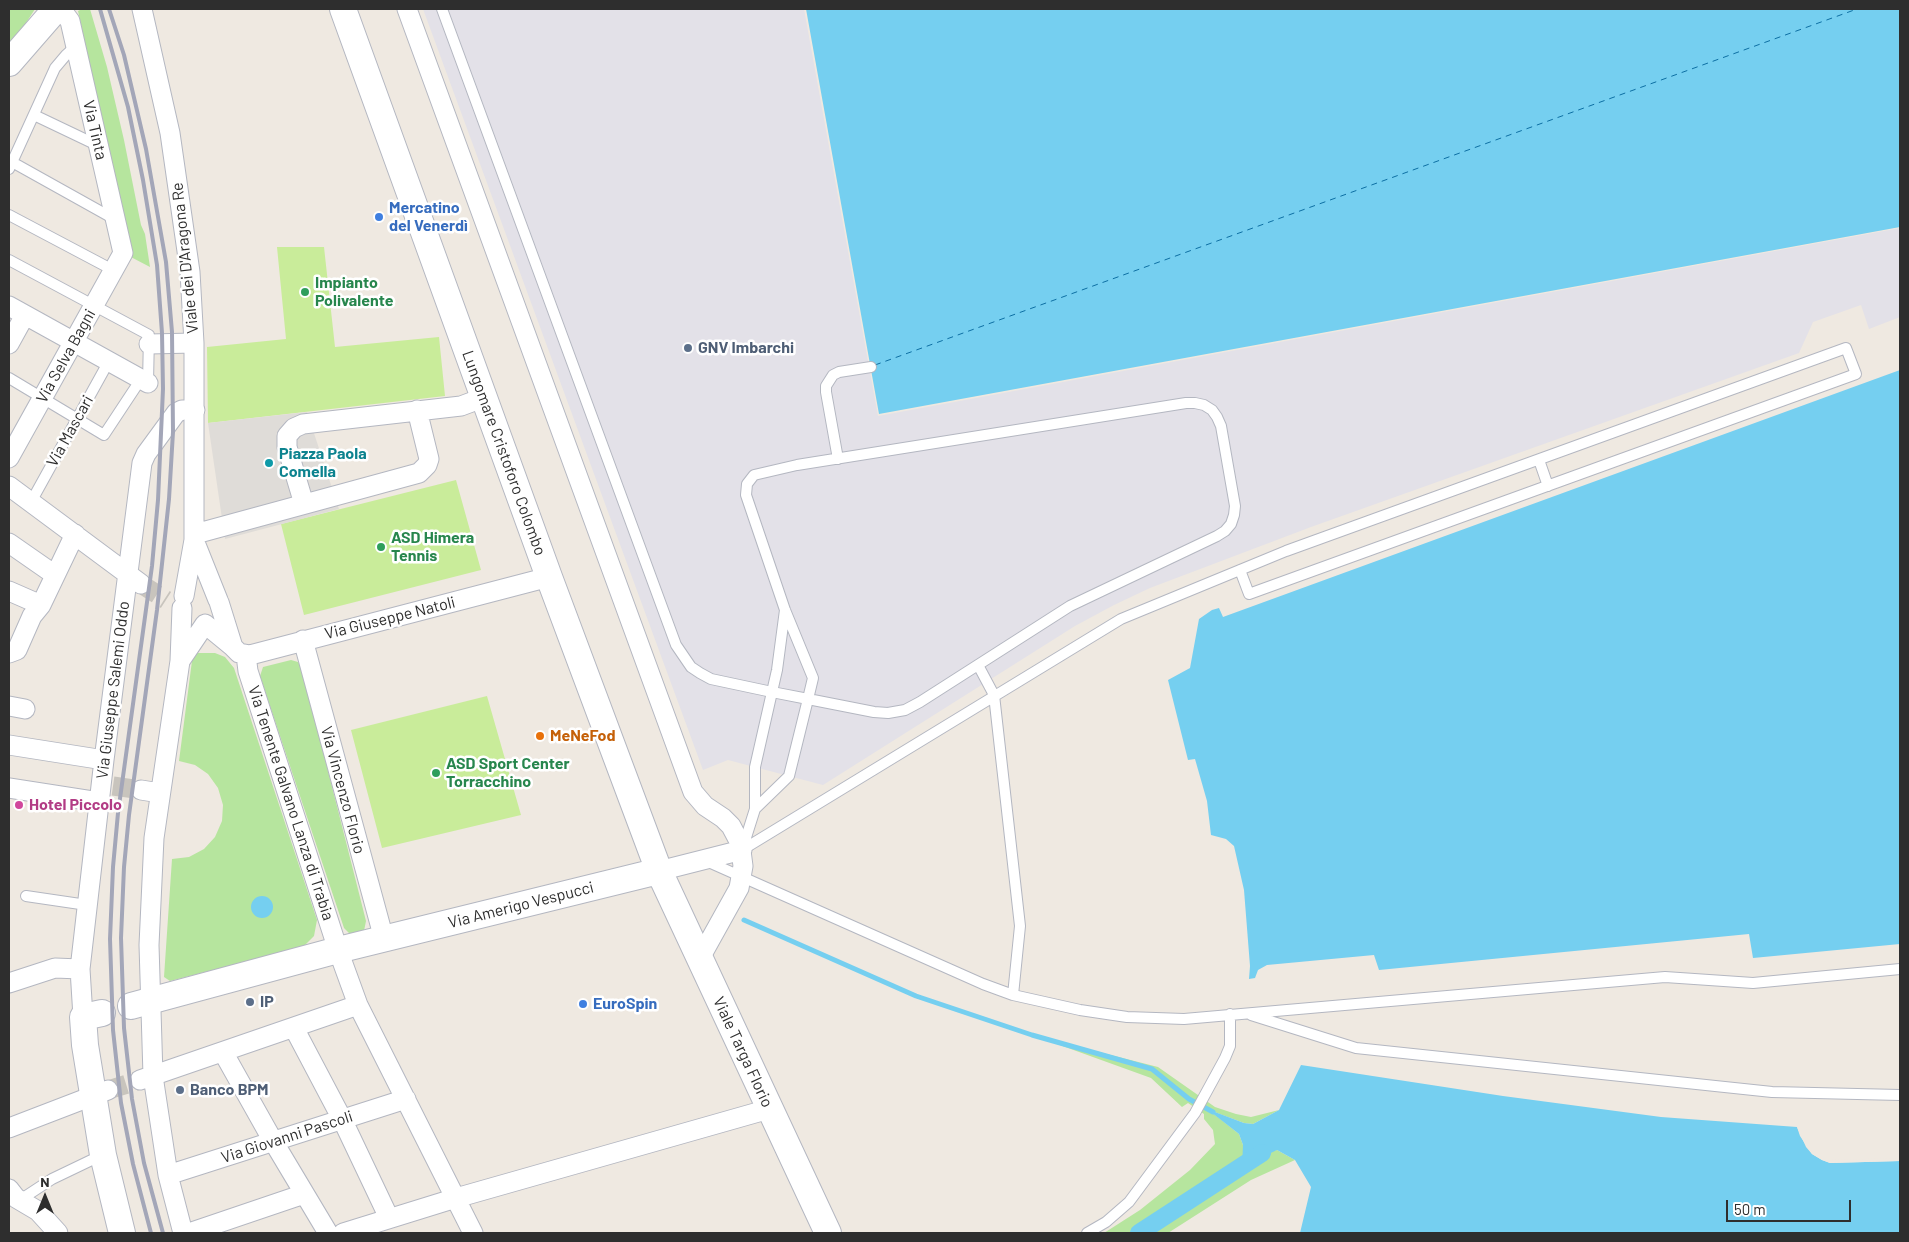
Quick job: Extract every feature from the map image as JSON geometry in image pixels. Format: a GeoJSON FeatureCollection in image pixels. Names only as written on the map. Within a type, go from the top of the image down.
{"type":"FeatureCollection","features":[{"type":"Feature","properties":{"kind":"street"},"geometry":{"type":"LineString","coordinates":[[9,63],[56,9]]}},
{"type":"Feature","properties":{"kind":"street","name":"Via Tinta"},"geometry":{"type":"LineString","coordinates":[[61,9],[70,21],[123,253]]}},
{"type":"Feature","properties":{"kind":"street","name":"Viale dei D'Aragona Re"},"geometry":{"type":"LineString","coordinates":[[142,9],[170,133],[190,272],[194,343],[195,537]]}},
{"type":"Feature","properties":{"kind":"street","name":"Lungomare Cristoforo Colombo"},"geometry":{"type":"LineString","coordinates":[[344,9],[549,577],[659,871]]}},
{"type":"Feature","properties":{"kind":"street"},"geometry":{"type":"LineString","coordinates":[[407,9],[693,792],[705,806],[724,818],[731,826],[742,850],[742,878],[699,960]]}},
{"type":"Feature","properties":{"kind":"street","name":"Via Selva Bagni"},"geometry":{"type":"LineString","coordinates":[[9,458],[123,253]]}},
{"type":"Feature","properties":{"kind":"street"},"geometry":{"type":"LineString","coordinates":[[9,344],[17,310],[145,381]]}},
{"type":"Feature","properties":{"kind":"street"},"geometry":{"type":"LineString","coordinates":[[149,344],[194,343]]}},
{"type":"Feature","properties":{"kind":"street"},"geometry":{"type":"LineString","coordinates":[[304,504],[287,447],[288,436],[294,428],[303,424],[461,406],[485,397]]}},
{"type":"Feature","properties":{"kind":"street","name":"Via Giuseppe Salemi Oddo"},"geometry":{"type":"LineString","coordinates":[[122,1233],[103,1155],[100,1093],[85,1045],[93,1015],[80,969],[87,905],[105,790],[104,760],[135,580],[144,458],[176,413],[182,410],[195,410]]}},
{"type":"Feature","properties":{"kind":"street"},"geometry":{"type":"LineString","coordinates":[[182,1233],[146,1078],[141,1003],[149,945],[151,879],[160,793],[180,661],[179,601],[195,537],[304,504],[419,474],[424,470],[429,459],[429,453],[417,410]]}},
{"type":"Feature","properties":{"kind":"street"},"geometry":{"type":"LineString","coordinates":[[9,486],[135,580]]}},
{"type":"Feature","properties":{"kind":"street"},"geometry":{"type":"LineString","coordinates":[[13,643],[41,605],[75,534]]}},
{"type":"Feature","properties":{"kind":"street","name":"Via Tenente Galvano Lanza di Trabia"},"geometry":{"type":"LineString","coordinates":[[195,537],[218,601],[248,671],[338,950],[358,1005],[474,1233]]}},
{"type":"Feature","properties":{"kind":"street"},"geometry":{"type":"LineString","coordinates":[[9,544],[55,575]]}},
{"type":"Feature","properties":{"kind":"street","name":"Via Giuseppe Natoli"},"geometry":{"type":"LineString","coordinates":[[240,651],[303,640],[549,577]]}},
{"type":"Feature","properties":{"kind":"street"},"geometry":{"type":"LineString","coordinates":[[179,601],[194,588],[211,590],[218,601],[217,613],[210,621],[204,624],[180,661]]}},
{"type":"Feature","properties":{"kind":"street"},"geometry":{"type":"LineString","coordinates":[[9,591],[41,605]]}},
{"type":"Feature","properties":{"kind":"street"},"geometry":{"type":"LineString","coordinates":[[179,601],[184,614],[192,622],[204,624],[240,651]]}},
{"type":"Feature","properties":{"kind":"street","name":"Via Vincenzo Florio"},"geometry":{"type":"LineString","coordinates":[[303,640],[384,939]]}},
{"type":"Feature","properties":{"kind":"street"},"geometry":{"type":"LineString","coordinates":[[9,745],[104,760]]}},
{"type":"Feature","properties":{"kind":"street"},"geometry":{"type":"LineString","coordinates":[[9,788],[105,790]]}},
{"type":"Feature","properties":{"kind":"street"},"geometry":{"type":"LineString","coordinates":[[141,790],[160,793]]}},
{"type":"Feature","properties":{"kind":"street"},"geometry":{"type":"LineString","coordinates":[[659,871],[742,850]]}},
{"type":"Feature","properties":{"kind":"street","name":"Via Amerigo Vespucci"},"geometry":{"type":"LineString","coordinates":[[141,1003],[338,950],[659,871]]}},
{"type":"Feature","properties":{"kind":"street","name":"Viale Targa Florio"},"geometry":{"type":"LineString","coordinates":[[659,871],[828,1233]]}},
{"type":"Feature","properties":{"kind":"street"},"geometry":{"type":"LineString","coordinates":[[9,984],[55,968],[80,969]]}},
{"type":"Feature","properties":{"kind":"street"},"geometry":{"type":"LineString","coordinates":[[146,1078],[358,1005]]}},
{"type":"Feature","properties":{"kind":"street"},"geometry":{"type":"LineString","coordinates":[[294,1028],[342,1119],[389,1218]]}},
{"type":"Feature","properties":{"kind":"street"},"geometry":{"type":"LineString","coordinates":[[223,1052],[328,1233]]}},
{"type":"Feature","properties":{"kind":"street"},"geometry":{"type":"LineString","coordinates":[[9,1128],[100,1093]]}},
{"type":"Feature","properties":{"kind":"street","name":"Via Giovanni Pascoli"},"geometry":{"type":"LineString","coordinates":[[168,1175],[406,1099]]}},
{"type":"Feature","properties":{"kind":"street"},"geometry":{"type":"LineString","coordinates":[[343,1233],[456,1198],[769,1109]]}},
{"type":"Feature","properties":{"kind":"street"},"geometry":{"type":"LineString","coordinates":[[189,1233],[304,1194]]}},
{"type":"Feature","properties":{"kind":"street"},"geometry":{"type":"LineString","coordinates":[[15,1195],[38,1211],[58,1233]]}},
{"type":"Feature","properties":{"kind":"lane"},"geometry":{"type":"LineString","coordinates":[[442,9],[676,646],[691,667],[711,679],[772,692],[808,699],[874,712],[888,713],[905,710],[1070,606],[1225,531],[1231,524],[1235,506],[1217,417],[1212,410],[1204,405],[1186,404],[838,459],[754,475],[747,484],[746,495],[785,610],[813,678],[808,699],[789,776],[754,810]]}},
{"type":"Feature","properties":{"kind":"lane"},"geometry":{"type":"LineString","coordinates":[[76,46],[66,54],[56,68],[10,166],[116,220]]}},
{"type":"Feature","properties":{"kind":"lane"},"geometry":{"type":"LineString","coordinates":[[34,115],[99,146]]}},
{"type":"Feature","properties":{"kind":"lane"},"geometry":{"type":"LineString","coordinates":[[9,215],[113,270]]}},
{"type":"Feature","properties":{"kind":"lane"},"geometry":{"type":"LineString","coordinates":[[9,260],[149,335],[145,381],[104,435],[9,378]]}},
{"type":"Feature","properties":{"kind":"lane"},"geometry":{"type":"LineString","coordinates":[[742,850],[1121,619],[1286,551],[1846,348],[1856,374],[1249,594],[1240,570]]}},
{"type":"Feature","properties":{"kind":"lane","name":"Via Mascari"},"geometry":{"type":"LineString","coordinates":[[31,502],[109,361]]}},
{"type":"Feature","properties":{"kind":"lane"},"geometry":{"type":"LineString","coordinates":[[838,459],[826,386],[833,375],[839,372],[871,367]]}},
{"type":"Feature","properties":{"kind":"lane"},"geometry":{"type":"LineString","coordinates":[[1539,460],[1548,486]]}},
{"type":"Feature","properties":{"kind":"lane"},"geometry":{"type":"LineString","coordinates":[[742,850],[754,810],[755,767],[772,692],[785,610]]}},
{"type":"Feature","properties":{"kind":"lane"},"geometry":{"type":"LineString","coordinates":[[978,665],[994,695],[1020,926],[1014,995]]}},
{"type":"Feature","properties":{"kind":"lane"},"geometry":{"type":"LineString","coordinates":[[704,860],[983,984],[1014,995],[1080,1010],[1127,1017],[1184,1018],[1665,977],[1753,983],[1900,969]]}},
{"type":"Feature","properties":{"kind":"lane"},"geometry":{"type":"LineString","coordinates":[[26,896],[87,905]]}},
{"type":"Feature","properties":{"kind":"lane"},"geometry":{"type":"LineString","coordinates":[[1245,1013],[1356,1048],[1772,1092],[1900,1094]]}},
{"type":"Feature","properties":{"kind":"lane"},"geometry":{"type":"LineString","coordinates":[[1087,1233],[1106,1222],[1129,1202],[1195,1113],[1230,1046],[1230,1014]]}},
{"type":"Feature","properties":{"kind":"lane"},"geometry":{"type":"LineString","coordinates":[[15,1195],[103,1155]]}},
{"type":"Feature","properties":{"kind":"shaded area"},"geometry":{"type":"Polygon","coordinates":[[[423,9],[804,9],[878,416],[1900,228],[1900,317],[1869,329],[1861,305],[1813,322],[1799,353],[1311,527],[1150,588],[1075,626],[823,785],[728,760],[703,770],[423,9]]]}},
{"type":"Feature","properties":{"kind":"shaded area","name":"Piazza Paola Comella"},"geometry":{"type":"Polygon","coordinates":[[[307,412],[339,509],[225,539],[208,423],[307,412]]]}},
{"type":"Feature","properties":{"kind":"green space"},"geometry":{"type":"Polygon","coordinates":[[[9,9],[35,9],[9,44],[9,9]]]}},
{"type":"Feature","properties":{"kind":"green space"},"geometry":{"type":"Polygon","coordinates":[[[90,9],[107,67],[141,225],[145,234],[150,267],[127,255],[130,247],[78,11],[90,9]]]}},
{"type":"Feature","properties":{"kind":"green space","name":"Impianto Polivalente"},"geometry":{"type":"Polygon","coordinates":[[[277,247],[324,247],[335,347],[439,337],[445,396],[208,423],[207,347],[286,339],[277,247]]]}},
{"type":"Feature","properties":{"kind":"green space","name":"ASD Himera Tennis"},"geometry":{"type":"Polygon","coordinates":[[[456,480],[481,570],[304,615],[281,524],[456,480]]]}},
{"type":"Feature","properties":{"kind":"green space"},"geometry":{"type":"Polygon","coordinates":[[[193,653],[215,653],[225,657],[234,668],[317,920],[314,936],[303,947],[170,981],[164,977],[172,859],[189,857],[204,849],[215,837],[222,821],[223,805],[218,788],[208,774],[195,765],[179,761],[193,653]]]}},
{"type":"Feature","properties":{"kind":"green space"},"geometry":{"type":"Polygon","coordinates":[[[291,660],[298,662],[302,668],[366,921],[364,931],[351,935],[344,928],[260,676],[263,667],[291,660]]]}},
{"type":"Feature","properties":{"kind":"green space","name":"ASD Sport Center Torracchino"},"geometry":{"type":"Polygon","coordinates":[[[487,696],[521,815],[382,848],[351,730],[487,696]]]}},
{"type":"Feature","properties":{"kind":"green space"},"geometry":{"type":"Polygon","coordinates":[[[1032,1035],[1158,1067],[1215,1107],[1236,1114],[1251,1117],[1279,1110],[1253,1124],[1244,1123],[1209,1110],[1239,1134],[1244,1156],[1277,1150],[1295,1160],[1251,1180],[1168,1233],[1104,1233],[1140,1210],[1190,1170],[1215,1144],[1213,1130],[1204,1119],[1204,1114],[1188,1103],[1182,1107],[1151,1078],[1032,1035]]]}},
{"type":"Feature","properties":{"kind":"water"},"geometry":{"type":"Polygon","coordinates":[[[806,9],[1900,9],[1900,227],[879,414],[806,9]]]}},
{"type":"Feature","properties":{"kind":"water"},"geometry":{"type":"Polygon","coordinates":[[[1900,370],[1900,944],[1753,958],[1749,934],[1379,970],[1374,955],[1267,965],[1258,970],[1255,978],[1249,979],[1250,966],[1244,890],[1234,846],[1226,839],[1211,835],[1207,801],[1195,759],[1188,760],[1168,680],[1190,668],[1199,619],[1212,610],[1219,608],[1223,617],[1900,370]]]}},
{"type":"Feature","properties":{"kind":"water"},"geometry":{"type":"Polygon","coordinates":[[[262,896],[270,899],[273,907],[270,915],[262,918],[254,915],[251,907],[254,899],[262,896]]]}},
{"type":"Feature","properties":{"kind":"water"},"geometry":{"type":"Polygon","coordinates":[[[1301,1065],[1503,1096],[1661,1117],[1797,1127],[1800,1136],[1812,1154],[1830,1163],[1900,1161],[1900,1233],[1300,1233],[1311,1187],[1295,1160],[1277,1150],[1242,1167],[1243,1145],[1239,1134],[1207,1109],[1244,1123],[1253,1124],[1279,1110],[1301,1065]]]}},
{"type":"Feature","properties":{"kind":"pier"},"geometry":{"type":"Polygon","coordinates":[[[1797,1127],[1800,1128],[1802,1135],[1813,1152],[1823,1158],[1831,1160],[1900,1158],[1900,1161],[1830,1163],[1812,1154],[1806,1147],[1797,1127]]]}},
{"type":"Feature","properties":{"kind":"waterway"},"geometry":{"type":"LineString","coordinates":[[744,920],[916,996],[1032,1035],[1152,1069],[1189,1099],[1213,1112]]}},
{"type":"Feature","properties":{"kind":"waterway"},"geometry":{"type":"LineString","coordinates":[[1139,1233],[1262,1153]]}},
{"type":"Feature","properties":{"kind":"ferry route"},"geometry":{"type":"LineString","coordinates":[[875,365],[1857,9]]}},
{"type":"Feature","properties":{"kind":"tunnel"},"geometry":{"type":"LineString","coordinates":[[141,584],[166,600]]}},
{"type":"Feature","properties":{"kind":"tunnel"},"geometry":{"type":"LineString","coordinates":[[113,786],[141,790]]}},
{"type":"Feature","properties":{"kind":"tunnel"},"geometry":{"type":"LineString","coordinates":[[108,1090],[140,1080]]}},
{"type":"Feature","properties":{"kind":"railway"},"geometry":{"type":"LineString","coordinates":[[100,9],[128,107],[143,180],[157,265],[162,333],[163,389],[158,500],[152,566],[118,813],[113,867],[110,939],[113,1030],[121,1103],[133,1164],[151,1233]]}},
{"type":"Feature","properties":{"kind":"railway"},"geometry":{"type":"LineString","coordinates":[[109,9],[124,55],[146,149],[166,262],[172,332],[173,432],[169,499],[157,610],[129,815],[124,867],[121,938],[124,1028],[132,1099],[144,1163],[163,1233]]}},
{"type":"Feature","properties":{"kind":"place","name":"Mercatino del Venerdì"},"geometry":{"type":"Point","coordinates":[379,217]}},
{"type":"Feature","properties":{"kind":"place","name":"Impianto Polivalente"},"geometry":{"type":"Point","coordinates":[305,292]}},
{"type":"Feature","properties":{"kind":"place","name":"GNV Imbarchi"},"geometry":{"type":"Point","coordinates":[688,348]}},
{"type":"Feature","properties":{"kind":"place","name":"Piazza Paola Comella"},"geometry":{"type":"Point","coordinates":[269,463]}},
{"type":"Feature","properties":{"kind":"place","name":"ASD Himera Tennis"},"geometry":{"type":"Point","coordinates":[381,547]}},
{"type":"Feature","properties":{"kind":"place","name":"MeNeFod"},"geometry":{"type":"Point","coordinates":[540,736]}},
{"type":"Feature","properties":{"kind":"place","name":"ASD Sport Center Torracchino"},"geometry":{"type":"Point","coordinates":[436,773]}},
{"type":"Feature","properties":{"kind":"place","name":"Hotel Piccolo"},"geometry":{"type":"Point","coordinates":[19,805]}},
{"type":"Feature","properties":{"kind":"place","name":"IP"},"geometry":{"type":"Point","coordinates":[250,1002]}},
{"type":"Feature","properties":{"kind":"place","name":"EuroSpin"},"geometry":{"type":"Point","coordinates":[583,1004]}},
{"type":"Feature","properties":{"kind":"place","name":"Banco BPM"},"geometry":{"type":"Point","coordinates":[180,1090]}}]}
